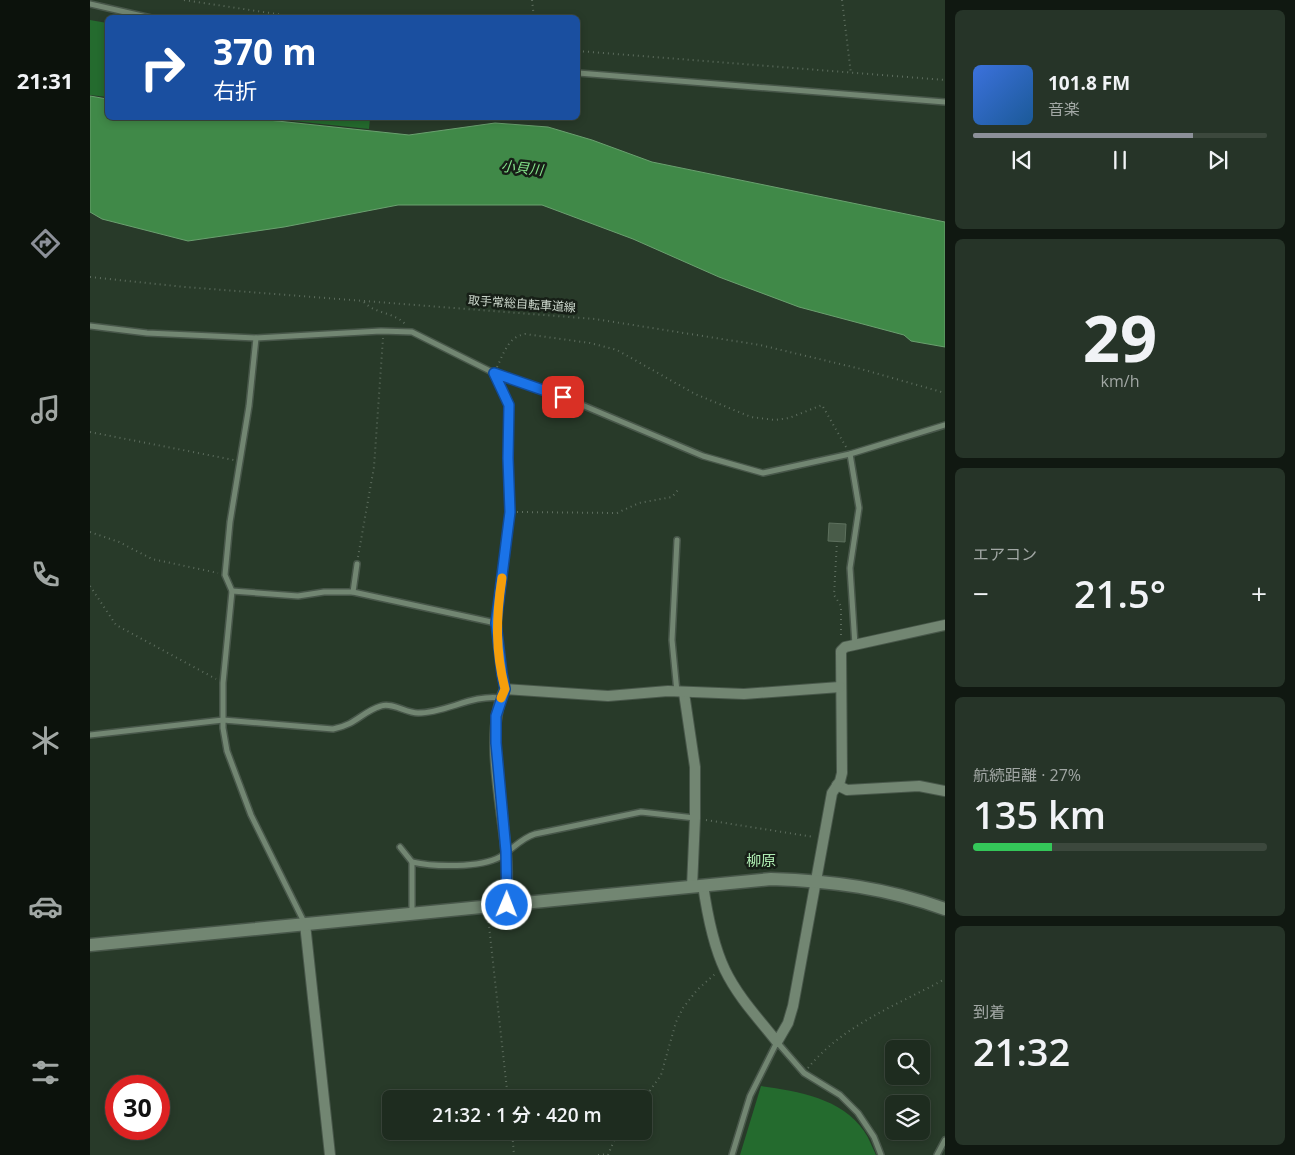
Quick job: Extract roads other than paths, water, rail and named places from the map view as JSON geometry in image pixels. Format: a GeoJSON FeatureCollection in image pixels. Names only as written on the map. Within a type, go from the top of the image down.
{"type":"FeatureCollection","features":[{"type":"Feature","properties":{"kind":"street"},"geometry":{"type":"LineString","coordinates":[[681,692],[695,767],[697,886],[707,910],[724,969],[736,989],[777,1042],[788,1023],[793,1006],[832,793],[842,774],[841,651],[855,645],[945,625]]}},
{"type":"Feature","properties":{"kind":"street"},"geometry":{"type":"LineString","coordinates":[[507,905],[506,851],[496,743],[496,716],[503,693],[608,696],[681,692],[744,694],[840,687]]}},
{"type":"Feature","properties":{"kind":"street"},"geometry":{"type":"LineString","coordinates":[[837,785],[847,790],[919,786],[945,791]]}},
{"type":"Feature","properties":{"kind":"street"},"geometry":{"type":"LineString","coordinates":[[90,945],[771,879],[817,880],[871,887],[945,909]]}},
{"type":"Feature","properties":{"kind":"street"},"geometry":{"type":"LineString","coordinates":[[305,924],[330,1155]]}},
{"type":"Feature","properties":{"kind":"lane"},"geometry":{"type":"LineString","coordinates":[[90,4],[138,15]]}},
{"type":"Feature","properties":{"kind":"lane"},"geometry":{"type":"LineString","coordinates":[[580,73],[945,102]]}},
{"type":"Feature","properties":{"kind":"lane"},"geometry":{"type":"LineString","coordinates":[[90,326],[146,333],[256,338],[381,331],[412,332],[494,373],[563,397],[704,456],[763,473],[850,454],[945,425]]}},
{"type":"Feature","properties":{"kind":"lane"},"geometry":{"type":"LineString","coordinates":[[256,338],[249,406],[230,522],[225,575],[232,591],[223,683],[223,720],[227,750],[250,815],[305,924]]}},
{"type":"Feature","properties":{"kind":"lane"},"geometry":{"type":"LineString","coordinates":[[90,735],[223,720],[333,729],[349,726],[379,706],[385,705],[419,713],[503,693],[496,623],[510,512],[509,405],[494,373]]}},
{"type":"Feature","properties":{"kind":"lane"},"geometry":{"type":"LineString","coordinates":[[850,454],[859,508],[850,568],[855,645]]}},
{"type":"Feature","properties":{"kind":"lane"},"geometry":{"type":"LineString","coordinates":[[677,540],[672,640],[681,692]]}},
{"type":"Feature","properties":{"kind":"lane"},"geometry":{"type":"LineString","coordinates":[[353,592],[357,564]]}},
{"type":"Feature","properties":{"kind":"lane"},"geometry":{"type":"LineString","coordinates":[[232,591],[298,596],[324,592],[353,592],[496,623]]}},
{"type":"Feature","properties":{"kind":"lane"},"geometry":{"type":"LineString","coordinates":[[412,862],[439,865],[474,863],[497,858],[520,841],[535,834],[630,814],[656,812],[696,818]]}},
{"type":"Feature","properties":{"kind":"lane"},"geometry":{"type":"LineString","coordinates":[[400,847],[412,862],[412,914]]}},
{"type":"Feature","properties":{"kind":"lane"},"geometry":{"type":"LineString","coordinates":[[732,1155],[750,1096],[777,1042],[804,1073],[840,1095],[858,1112],[874,1137],[881,1155]]}},
{"type":"Feature","properties":{"kind":"lane"},"geometry":{"type":"LineString","coordinates":[[937,1155],[945,1140]]}},
{"type":"Feature","properties":{"kind":"water","name":"小貝川"},"geometry":{"type":"Polygon","coordinates":[[[90,96],[105,99],[105,120],[268,120],[409,135],[495,123],[548,127],[592,140],[652,162],[945,222],[945,347],[911,341],[904,335],[799,307],[719,277],[633,239],[542,205],[398,205],[284,227],[188,241],[102,219],[90,212],[90,96]]]}},
{"type":"Feature","properties":{"kind":"district","name":"柳原"},"geometry":{"type":"Point","coordinates":[761,861]}}]}
